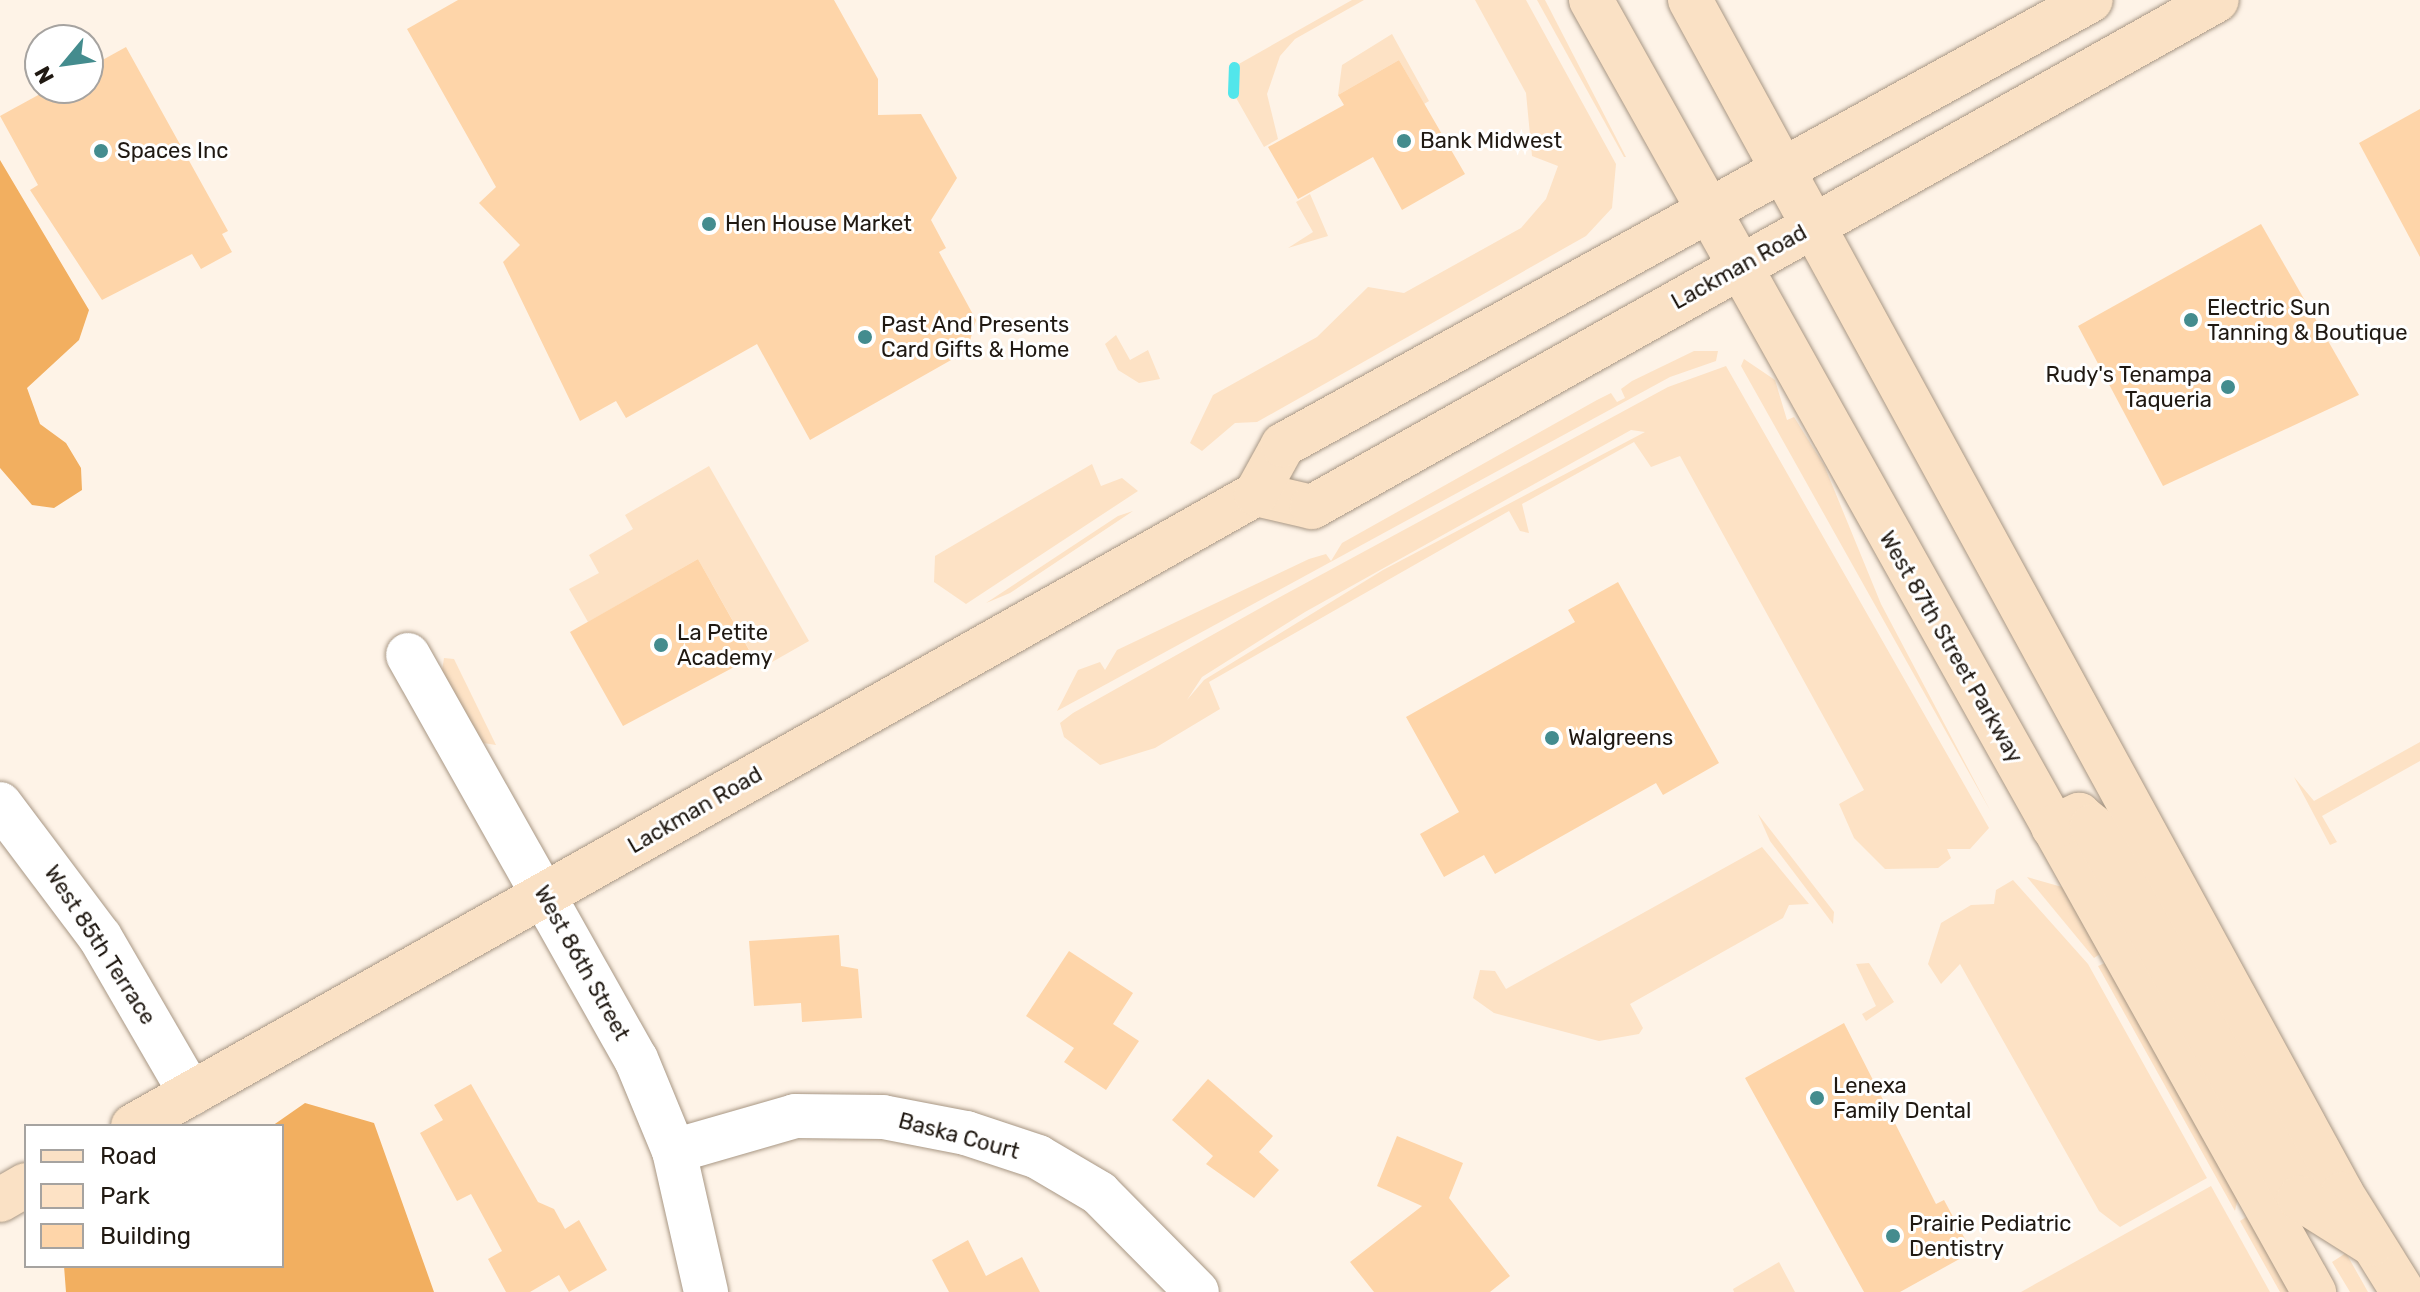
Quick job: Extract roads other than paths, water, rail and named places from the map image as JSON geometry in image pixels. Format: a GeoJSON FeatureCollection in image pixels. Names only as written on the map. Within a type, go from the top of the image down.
{"type":"FeatureCollection","features":[{"type":"Feature","properties":{"kind":"main road","name":"West 87th Street Parkway"},"geometry":{"type":"LineString","coordinates":[[1591,0],[1737,268],[2314,1292]]}},
{"type":"Feature","properties":{"kind":"main road"},"geometry":{"type":"LineString","coordinates":[[1690,0],[2335,1180],[2403,1292]]}},
{"type":"Feature","properties":{"kind":"main road"},"geometry":{"type":"LineString","coordinates":[[1256,494],[1283,445],[2091,0]]}},
{"type":"Feature","properties":{"kind":"main road","name":"Lackman Road"},"geometry":{"type":"LineString","coordinates":[[137,1124],[1256,494],[1312,507],[2217,0]]}},
{"type":"Feature","properties":{"kind":"main road"},"geometry":{"type":"LineString","coordinates":[[2053,827],[2079,815],[2092,826],[2299,1198],[2379,1248]]}},
{"type":"Feature","properties":{"kind":"main road"},"geometry":{"type":"LineString","coordinates":[[0,1200],[24,1186]]}},
{"type":"Feature","properties":{"kind":"street","name":"West 86th Street"},"geometry":{"type":"LineString","coordinates":[[408,655],[636,1059],[674,1151],[706,1292]]}},
{"type":"Feature","properties":{"kind":"street","name":"West 85th Terrace"},"geometry":{"type":"LineString","coordinates":[[4,816],[100,937],[191,1094]]}},
{"type":"Feature","properties":{"kind":"street","name":"Baska Court"},"geometry":{"type":"LineString","coordinates":[[674,1151],[795,1116],[883,1117],[966,1133],[1038,1157],[1099,1193],[1197,1292]]}},
{"type":"Feature","properties":{"kind":"waterway"},"geometry":{"type":"LineString","coordinates":[[1233,93],[1234,67]]}},
{"type":"Feature","properties":{"kind":"place","name":"Bank Midwest"},"geometry":{"type":"Point","coordinates":[1404,141]}},
{"type":"Feature","properties":{"kind":"place","name":"Spaces Inc"},"geometry":{"type":"Point","coordinates":[101,151]}},
{"type":"Feature","properties":{"kind":"place","name":"Hen House Market"},"geometry":{"type":"Point","coordinates":[709,224]}},
{"type":"Feature","properties":{"kind":"place","name":"Electric Sun Tanning & Boutique"},"geometry":{"type":"Point","coordinates":[2191,320]}},
{"type":"Feature","properties":{"kind":"place","name":"Past And Presents Card Gifts & Home"},"geometry":{"type":"Point","coordinates":[865,337]}},
{"type":"Feature","properties":{"kind":"place","name":"Rudy's Tenampa Taqueria"},"geometry":{"type":"Point","coordinates":[2228,387]}},
{"type":"Feature","properties":{"kind":"place","name":"La Petite Academy"},"geometry":{"type":"Point","coordinates":[661,645]}},
{"type":"Feature","properties":{"kind":"place","name":"Walgreens"},"geometry":{"type":"Point","coordinates":[1552,738]}},
{"type":"Feature","properties":{"kind":"place","name":"Lenexa Family Dental"},"geometry":{"type":"Point","coordinates":[1817,1098]}},
{"type":"Feature","properties":{"kind":"place","name":"Prairie Pediatric Dentistry"},"geometry":{"type":"Point","coordinates":[1893,1236]}}]}
